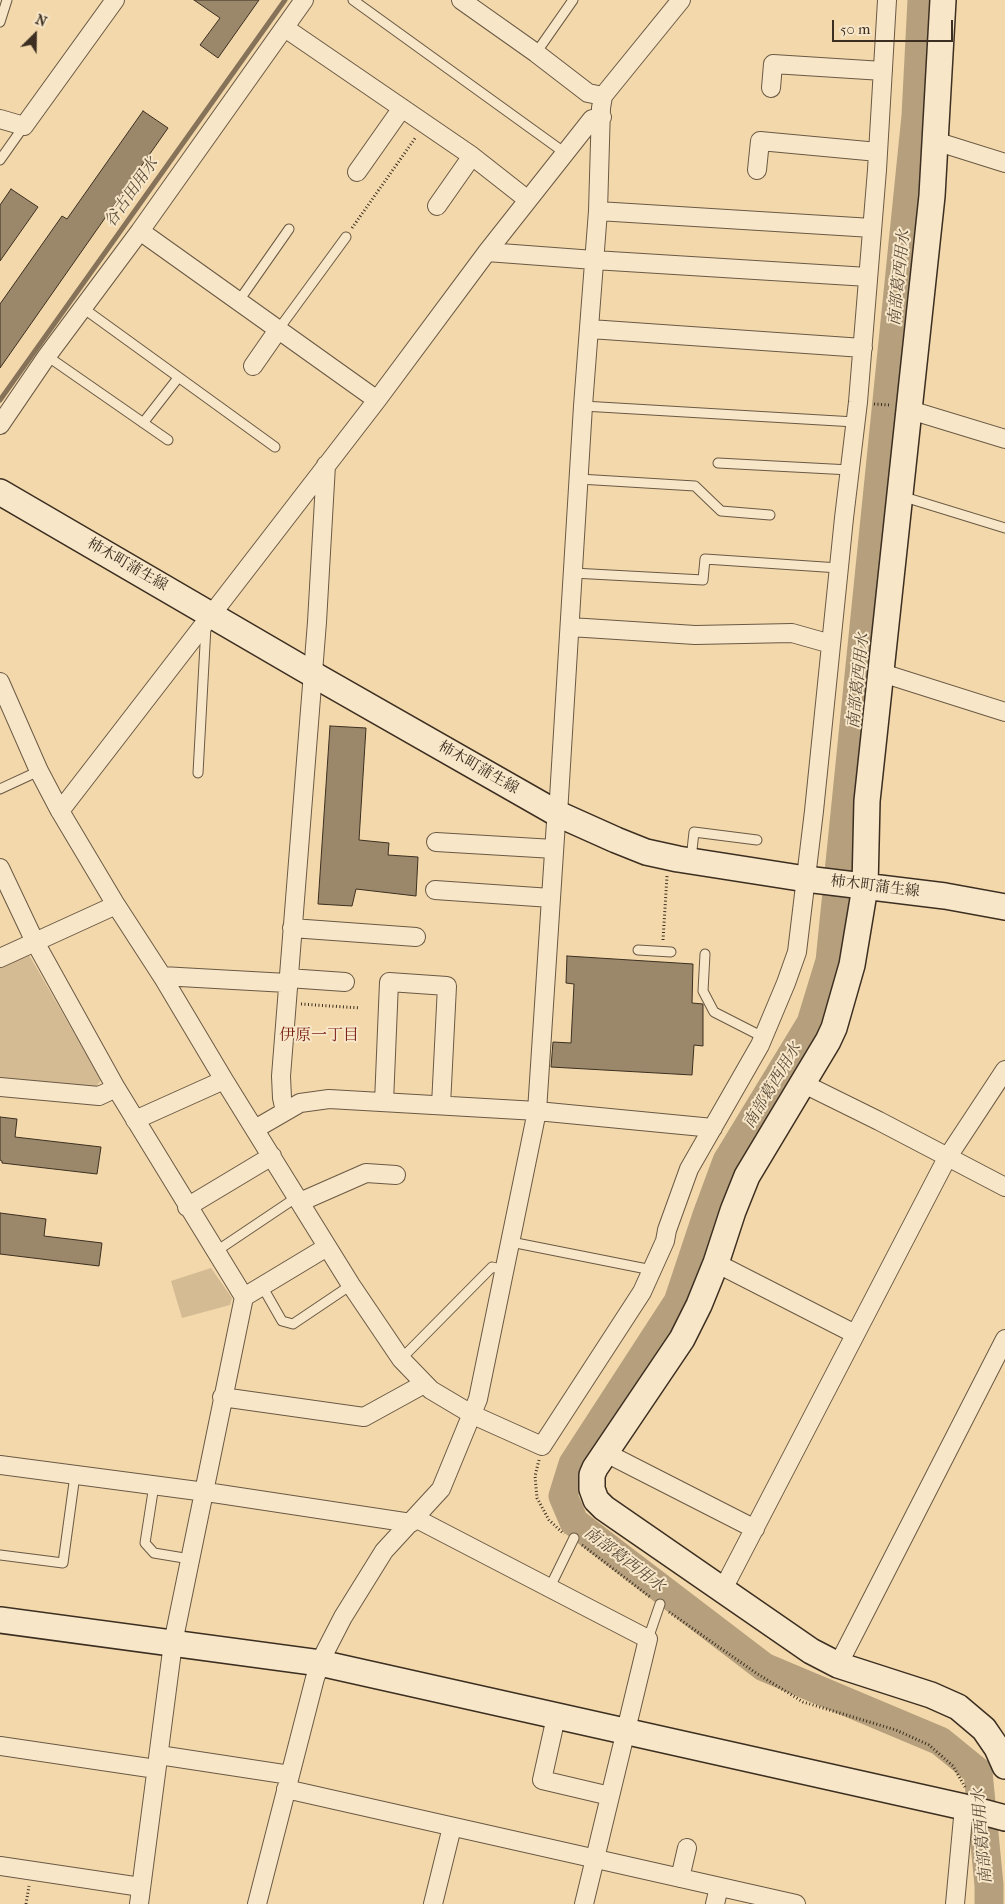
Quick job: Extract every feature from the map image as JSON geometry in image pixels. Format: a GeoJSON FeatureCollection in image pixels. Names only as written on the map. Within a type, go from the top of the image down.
{"type":"FeatureCollection","features":[{"type":"Feature","properties":{"kind":"street"},"geometry":{"type":"LineString","coordinates":[[0,119],[24,126],[115,0]]}},
{"type":"Feature","properties":{"kind":"street"},"geometry":{"type":"LineString","coordinates":[[0,425],[47,356],[140,231],[304,0]]}},
{"type":"Feature","properties":{"kind":"street"},"geometry":{"type":"LineString","coordinates":[[461,0],[536,52],[588,93],[603,96]]}},
{"type":"Feature","properties":{"kind":"street"},"geometry":{"type":"LineString","coordinates":[[257,1904],[320,1663],[339,1624],[384,1551],[441,1489],[478,1400],[537,1111],[537,1048],[541,980],[551,898],[558,814],[583,406],[598,211],[603,96],[681,0]]}},
{"type":"Feature","properties":{"kind":"street"},"geometry":{"type":"LineString","coordinates":[[0,682],[39,771],[60,811],[327,1247],[401,1359],[424,1384],[473,1415],[542,1446],[642,1292],[664,1242],[666,1230],[688,1169],[763,1038],[797,952],[809,879],[862,348],[878,152],[887,0]]}},
{"type":"Feature","properties":{"kind":"street"},"geometry":{"type":"LineString","coordinates":[[943,0],[931,206],[902,408],[901,496],[867,801],[861,886],[852,965],[834,1028],[747,1176],[699,1305],[682,1339],[592,1475],[592,1489],[596,1500],[722,1591],[811,1651],[838,1665],[932,1695],[958,1707],[984,1729],[1005,1764]]}},
{"type":"Feature","properties":{"kind":"street"},"geometry":{"type":"LineString","coordinates":[[285,28],[472,156],[528,200]]}},
{"type":"Feature","properties":{"kind":"street"},"geometry":{"type":"LineString","coordinates":[[771,88],[772,64],[883,71]]}},
{"type":"Feature","properties":{"kind":"street"},"geometry":{"type":"LineString","coordinates":[[357,172],[402,108]]}},
{"type":"Feature","properties":{"kind":"street"},"geometry":{"type":"LineString","coordinates":[[60,811],[377,400],[487,252],[592,119],[602,118]]}},
{"type":"Feature","properties":{"kind":"street"},"geometry":{"type":"LineString","coordinates":[[757,170],[760,141],[878,152]]}},
{"type":"Feature","properties":{"kind":"street"},"geometry":{"type":"LineString","coordinates":[[935,142],[1005,164]]}},
{"type":"Feature","properties":{"kind":"street"},"geometry":{"type":"LineString","coordinates":[[437,206],[472,156]]}},
{"type":"Feature","properties":{"kind":"street"},"geometry":{"type":"LineString","coordinates":[[598,211],[872,228]]}},
{"type":"Feature","properties":{"kind":"street"},"geometry":{"type":"LineString","coordinates":[[140,231],[377,400]]}},
{"type":"Feature","properties":{"kind":"street"},"geometry":{"type":"LineString","coordinates":[[487,252],[868,277]]}},
{"type":"Feature","properties":{"kind":"street"},"geometry":{"type":"LineString","coordinates":[[590,329],[862,348]]}},
{"type":"Feature","properties":{"kind":"street"},"geometry":{"type":"LineString","coordinates":[[253,366],[278,330]]}},
{"type":"Feature","properties":{"kind":"street"},"geometry":{"type":"LineString","coordinates":[[902,408],[1005,439]]}},
{"type":"Feature","properties":{"kind":"street"},"geometry":{"type":"LineString","coordinates":[[285,1111],[282,1098],[281,1076],[287,981],[313,674],[326,465]]}},
{"type":"Feature","properties":{"kind":"street","name":"柿木町蒲生線"},"geometry":{"type":"LineString","coordinates":[[0,492],[209,618],[313,674],[389,722],[558,814],[616,840],[646,852],[691,861],[809,879],[945,896],[1005,907]]}},
{"type":"Feature","properties":{"kind":"street"},"geometry":{"type":"LineString","coordinates":[[570,627],[695,635],[792,633],[831,644]]}},
{"type":"Feature","properties":{"kind":"street"},"geometry":{"type":"LineString","coordinates":[[882,673],[1005,712]]}},
{"type":"Feature","properties":{"kind":"street"},"geometry":{"type":"LineString","coordinates":[[436,842],[554,849]]}},
{"type":"Feature","properties":{"kind":"street"},"geometry":{"type":"LineString","coordinates":[[0,868],[35,942],[116,1088],[187,1207],[244,1297],[173,1643],[140,1896],[0,1866]]}},
{"type":"Feature","properties":{"kind":"street"},"geometry":{"type":"LineString","coordinates":[[435,890],[551,898]]}},
{"type":"Feature","properties":{"kind":"street"},"geometry":{"type":"LineString","coordinates":[[0,958],[116,905]]}},
{"type":"Feature","properties":{"kind":"street"},"geometry":{"type":"LineString","coordinates":[[292,928],[416,937]]}},
{"type":"Feature","properties":{"kind":"street"},"geometry":{"type":"LineString","coordinates":[[162,976],[345,982]]}},
{"type":"Feature","properties":{"kind":"street"},"geometry":{"type":"LineString","coordinates":[[384,1102],[389,982],[447,986],[441,1105]]}},
{"type":"Feature","properties":{"kind":"street"},"geometry":{"type":"LineString","coordinates":[[722,1591],[756,1529],[854,1334],[947,1158],[1005,1070]]}},
{"type":"Feature","properties":{"kind":"street"},"geometry":{"type":"LineString","coordinates":[[135,1120],[224,1080]]}},
{"type":"Feature","properties":{"kind":"street"},"geometry":{"type":"LineString","coordinates":[[802,1083],[1005,1187]]}},
{"type":"Feature","properties":{"kind":"street"},"geometry":{"type":"LineString","coordinates":[[0,1087],[99,1096],[116,1088]]}},
{"type":"Feature","properties":{"kind":"street"},"geometry":{"type":"LineString","coordinates":[[255,1129],[300,1104],[329,1098],[537,1111],[713,1128]]}},
{"type":"Feature","properties":{"kind":"street"},"geometry":{"type":"LineString","coordinates":[[187,1207],[272,1156]]}},
{"type":"Feature","properties":{"kind":"street"},"geometry":{"type":"LineString","coordinates":[[299,1200],[366,1173],[396,1175]]}},
{"type":"Feature","properties":{"kind":"street"},"geometry":{"type":"LineString","coordinates":[[244,1297],[327,1247]]}},
{"type":"Feature","properties":{"kind":"street"},"geometry":{"type":"LineString","coordinates":[[716,1262],[854,1334]]}},
{"type":"Feature","properties":{"kind":"street"},"geometry":{"type":"LineString","coordinates":[[838,1665],[1005,1339]]}},
{"type":"Feature","properties":{"kind":"street"},"geometry":{"type":"LineString","coordinates":[[222,1397],[364,1417],[424,1384]]}},
{"type":"Feature","properties":{"kind":"street"},"geometry":{"type":"LineString","coordinates":[[606,1453],[756,1529]]}},
{"type":"Feature","properties":{"kind":"street"},"geometry":{"type":"LineString","coordinates":[[0,1465],[413,1521],[550,1588],[648,1639],[584,1904]]}},
{"type":"Feature","properties":{"kind":"street"},"geometry":{"type":"LineString","coordinates":[[0,1620],[320,1663],[964,1807],[1005,1818]]}},
{"type":"Feature","properties":{"kind":"street"},"geometry":{"type":"LineString","coordinates":[[556,1717],[542,1780],[610,1796]]}},
{"type":"Feature","properties":{"kind":"street"},"geometry":{"type":"LineString","coordinates":[[0,1746],[157,1762],[288,1782],[452,1827],[680,1878],[717,1895],[796,1904]]}},
{"type":"Feature","properties":{"kind":"street"},"geometry":{"type":"LineString","coordinates":[[955,1904],[964,1807]]}},
{"type":"Feature","properties":{"kind":"street"},"geometry":{"type":"LineString","coordinates":[[433,1904],[452,1827]]}},
{"type":"Feature","properties":{"kind":"street"},"geometry":{"type":"LineString","coordinates":[[680,1878],[686,1848]]}},
{"type":"Feature","properties":{"kind":"lane"},"geometry":{"type":"LineString","coordinates":[[0,22],[6,0]]}},
{"type":"Feature","properties":{"kind":"lane"},"geometry":{"type":"LineString","coordinates":[[353,0],[565,153]]}},
{"type":"Feature","properties":{"kind":"lane"},"geometry":{"type":"LineString","coordinates":[[536,52],[573,0]]}},
{"type":"Feature","properties":{"kind":"lane"},"geometry":{"type":"LineString","coordinates":[[0,160],[24,126]]}},
{"type":"Feature","properties":{"kind":"lane"},"geometry":{"type":"LineString","coordinates":[[238,302],[289,229]]}},
{"type":"Feature","properties":{"kind":"lane"},"geometry":{"type":"LineString","coordinates":[[278,330],[346,237]]}},
{"type":"Feature","properties":{"kind":"lane"},"geometry":{"type":"LineString","coordinates":[[83,308],[274,447]]}},
{"type":"Feature","properties":{"kind":"lane"},"geometry":{"type":"LineString","coordinates":[[47,356],[168,440]]}},
{"type":"Feature","properties":{"kind":"lane"},"geometry":{"type":"LineString","coordinates":[[143,424],[178,378]]}},
{"type":"Feature","properties":{"kind":"lane"},"geometry":{"type":"LineString","coordinates":[[583,406],[855,422]]}},
{"type":"Feature","properties":{"kind":"lane"},"geometry":{"type":"LineString","coordinates":[[718,463],[850,470]]}},
{"type":"Feature","properties":{"kind":"lane"},"geometry":{"type":"LineString","coordinates":[[579,480],[695,486],[721,512],[770,515]]}},
{"type":"Feature","properties":{"kind":"lane"},"geometry":{"type":"LineString","coordinates":[[901,496],[1005,528]]}},
{"type":"Feature","properties":{"kind":"lane"},"geometry":{"type":"LineString","coordinates":[[573,573],[703,580],[705,559],[839,568]]}},
{"type":"Feature","properties":{"kind":"lane"},"geometry":{"type":"LineString","coordinates":[[198,773],[209,618]]}},
{"type":"Feature","properties":{"kind":"lane"},"geometry":{"type":"LineString","coordinates":[[0,789],[39,771]]}},
{"type":"Feature","properties":{"kind":"lane"},"geometry":{"type":"LineString","coordinates":[[691,861],[694,832],[757,840]]}},
{"type":"Feature","properties":{"kind":"lane"},"geometry":{"type":"LineString","coordinates":[[638,950],[671,952]]}},
{"type":"Feature","properties":{"kind":"lane"},"geometry":{"type":"LineString","coordinates":[[704,954],[703,991],[714,1012],[763,1038]]}},
{"type":"Feature","properties":{"kind":"lane"},"geometry":{"type":"LineString","coordinates":[[215,1252],[299,1200]]}},
{"type":"Feature","properties":{"kind":"lane"},"geometry":{"type":"LineString","coordinates":[[511,1242],[652,1270]]}},
{"type":"Feature","properties":{"kind":"lane"},"geometry":{"type":"LineString","coordinates":[[401,1359],[492,1267],[506,1270]]}},
{"type":"Feature","properties":{"kind":"lane"},"geometry":{"type":"LineString","coordinates":[[262,1286],[282,1321],[293,1324],[351,1285]]}},
{"type":"Feature","properties":{"kind":"lane"},"geometry":{"type":"LineString","coordinates":[[0,1555],[63,1563],[75,1475]]}},
{"type":"Feature","properties":{"kind":"lane"},"geometry":{"type":"LineString","coordinates":[[154,1485],[145,1543],[154,1553],[190,1559]]}},
{"type":"Feature","properties":{"kind":"lane"},"geometry":{"type":"LineString","coordinates":[[550,1588],[574,1538]]}},
{"type":"Feature","properties":{"kind":"lane"},"geometry":{"type":"LineString","coordinates":[[648,1639],[660,1604]]}},
{"type":"Feature","properties":{"kind":"path"},"geometry":{"type":"LineString","coordinates":[[346,237],[425,124]]}},
{"type":"Feature","properties":{"kind":"path"},"geometry":{"type":"LineString","coordinates":[[870,404],[902,408]]}},
{"type":"Feature","properties":{"kind":"path"},"geometry":{"type":"LineString","coordinates":[[663,944],[667,868]]}},
{"type":"Feature","properties":{"kind":"path"},"geometry":{"type":"LineString","coordinates":[[286,1003],[360,1008]]}},
{"type":"Feature","properties":{"kind":"path"},"geometry":{"type":"LineString","coordinates":[[542,1446],[536,1476],[537,1498],[549,1520],[562,1533],[574,1538],[660,1604],[756,1673],[803,1702],[896,1730],[929,1745],[953,1766],[967,1790],[964,1807]]}},
{"type":"Feature","properties":{"kind":"shaded area"},"geometry":{"type":"Polygon","coordinates":[[[28,953],[101,1080],[95,1088],[0,1080],[0,966],[28,953]]]}},
{"type":"Feature","properties":{"kind":"shaded area"},"geometry":{"type":"Polygon","coordinates":[[[211,1268],[232,1298],[230,1305],[182,1318],[171,1281],[211,1268]]]}},
{"type":"Feature","properties":{"kind":"building"},"geometry":{"type":"Polygon","coordinates":[[[194,0],[259,0],[218,58],[200,45],[220,18],[194,0]]]}},
{"type":"Feature","properties":{"kind":"building"},"geometry":{"type":"Polygon","coordinates":[[[143,111],[168,128],[0,368],[0,304],[62,216],[67,219],[143,111]]]}},
{"type":"Feature","properties":{"kind":"building"},"geometry":{"type":"Polygon","coordinates":[[[11,189],[38,207],[0,261],[0,205],[11,189]]]}},
{"type":"Feature","properties":{"kind":"building"},"geometry":{"type":"Polygon","coordinates":[[[330,726],[366,728],[359,840],[389,843],[388,855],[418,857],[416,896],[356,889],[352,906],[318,904],[330,726]]]}},
{"type":"Feature","properties":{"kind":"building"},"geometry":{"type":"Polygon","coordinates":[[[567,956],[693,964],[692,1003],[703,1004],[703,1046],[694,1045],[692,1075],[551,1067],[553,1042],[571,1043],[574,984],[566,983],[567,956]]]}},
{"type":"Feature","properties":{"kind":"building"},"geometry":{"type":"Polygon","coordinates":[[[0,1117],[17,1119],[15,1137],[101,1147],[97,1174],[2,1163],[0,1160],[0,1117]]]}},
{"type":"Feature","properties":{"kind":"building"},"geometry":{"type":"Polygon","coordinates":[[[0,1213],[46,1219],[44,1236],[102,1243],[99,1266],[0,1254],[0,1213]]]}},
{"type":"Feature","properties":{"kind":"waterway","name":"谷古田用水"},"geometry":{"type":"LineString","coordinates":[[0,400],[285,0]]}},
{"type":"Feature","properties":{"kind":"waterway","name":"南部葛西用水"},"geometry":{"type":"LineString","coordinates":[[922,0],[916,116],[830,961],[811,1023],[727,1161],[678,1302],[573,1464],[563,1496],[574,1522],[764,1667],[940,1741],[978,1772],[989,1885],[989,1904]]}},
{"type":"Feature","properties":{"kind":"district","name":"伊原一丁目"},"geometry":{"type":"Point","coordinates":[319,1036]}}]}
